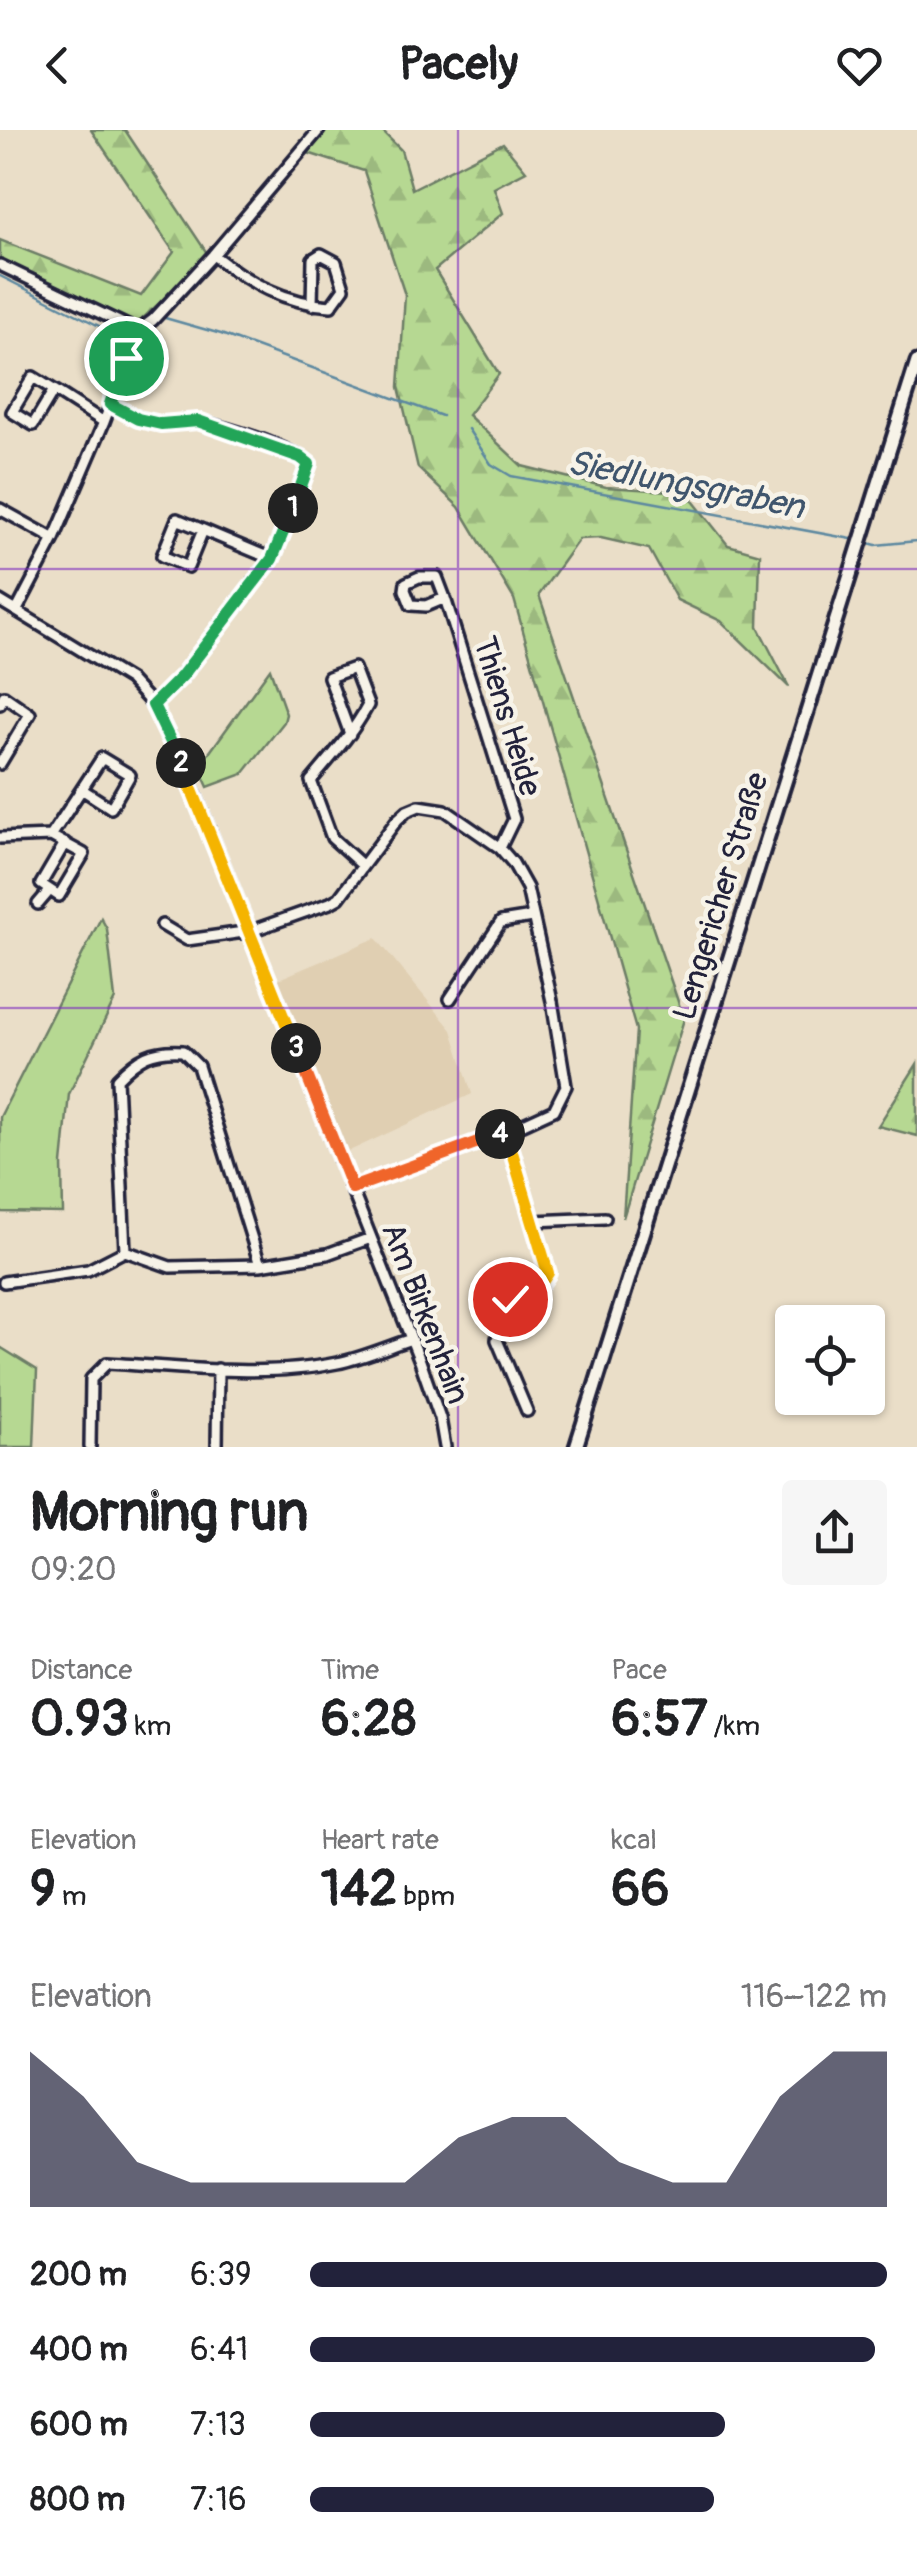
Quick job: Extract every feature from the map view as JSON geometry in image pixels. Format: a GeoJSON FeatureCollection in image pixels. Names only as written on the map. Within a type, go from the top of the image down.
{"type":"FeatureCollection","features":[{"type":"Feature","properties":{"kind":"main road","name":"Lengericher Straße"},"geometry":{"type":"LineString","coordinates":[[576,1447],[917,362]]}},
{"type":"Feature","properties":{"kind":"street"},"geometry":{"type":"LineString","coordinates":[[17,610],[54,539],[138,331],[213,255],[318,130]]}},
{"type":"Feature","properties":{"kind":"street"},"geometry":{"type":"LineString","coordinates":[[213,255],[247,282],[312,305],[331,306],[344,288],[336,262],[321,254],[314,259],[311,270],[312,305]]}},
{"type":"Feature","properties":{"kind":"street"},"geometry":{"type":"LineString","coordinates":[[0,266],[138,331]]}},
{"type":"Feature","properties":{"kind":"street"},"geometry":{"type":"LineString","coordinates":[[54,390],[33,425],[12,412],[33,377],[54,390],[104,422]]}},
{"type":"Feature","properties":{"kind":"street"},"geometry":{"type":"LineString","coordinates":[[110,404],[138,419],[161,424],[198,421],[260,440],[309,464],[272,559],[182,676],[153,705]]}},
{"type":"Feature","properties":{"kind":"street"},"geometry":{"type":"LineString","coordinates":[[0,509],[54,539]]}},
{"type":"Feature","properties":{"kind":"street"},"geometry":{"type":"LineString","coordinates":[[204,530],[188,567],[162,556],[178,518],[272,559]]}},
{"type":"Feature","properties":{"kind":"street"},"geometry":{"type":"LineString","coordinates":[[419,577],[437,577],[445,598],[426,606],[411,604],[406,583],[419,577]]}},
{"type":"Feature","properties":{"kind":"street","name":"Thiens Heide"},"geometry":{"type":"LineString","coordinates":[[445,598],[514,819],[500,848]]}},
{"type":"Feature","properties":{"kind":"street","name":"Am Birkenhain"},"geometry":{"type":"LineString","coordinates":[[0,602],[130,680],[153,705],[188,777],[251,931],[440,1418],[445,1447]]}},
{"type":"Feature","properties":{"kind":"street"},"geometry":{"type":"LineString","coordinates":[[350,734],[329,677],[354,668],[368,705],[350,734],[311,781],[332,838],[363,866]]}},
{"type":"Feature","properties":{"kind":"street"},"geometry":{"type":"LineString","coordinates":[[0,704],[4,696],[30,714],[5,745],[0,764]]}},
{"type":"Feature","properties":{"kind":"street"},"geometry":{"type":"LineString","coordinates":[[51,836],[102,758],[130,775],[111,808],[83,790]]}},
{"type":"Feature","properties":{"kind":"street","name":"Thiens Heide"},"geometry":{"type":"LineString","coordinates":[[162,925],[187,940],[251,931],[339,898],[397,820],[419,806],[445,810],[500,848],[514,863],[527,888],[566,1086],[554,1110],[506,1132],[352,1188]]}},
{"type":"Feature","properties":{"kind":"street"},"geometry":{"type":"LineString","coordinates":[[0,838],[51,836],[66,843],[84,854],[59,896],[41,884],[66,843]]}},
{"type":"Feature","properties":{"kind":"street"},"geometry":{"type":"LineString","coordinates":[[38,904],[50,890]]}},
{"type":"Feature","properties":{"kind":"street"},"geometry":{"type":"LineString","coordinates":[[450,1000],[501,922],[532,917]]}},
{"type":"Feature","properties":{"kind":"street"},"geometry":{"type":"LineString","coordinates":[[125,1251],[118,1080],[136,1059],[159,1050],[182,1050],[198,1066],[260,1265]]}},
{"type":"Feature","properties":{"kind":"street"},"geometry":{"type":"LineString","coordinates":[[499,1326],[515,1326],[548,1273],[506,1132]]}},
{"type":"Feature","properties":{"kind":"street"},"geometry":{"type":"LineString","coordinates":[[533,1221],[605,1218]]}},
{"type":"Feature","properties":{"kind":"street"},"geometry":{"type":"LineString","coordinates":[[4,1282],[88,1270],[125,1251],[170,1268],[260,1265],[327,1254],[371,1238]]}},
{"type":"Feature","properties":{"kind":"street"},"geometry":{"type":"LineString","coordinates":[[527,1411],[496,1340],[496,1306],[510,1299],[530,1300]]}},
{"type":"Feature","properties":{"kind":"street"},"geometry":{"type":"LineString","coordinates":[[90,1447],[91,1379],[107,1363],[218,1369],[328,1365],[410,1339]]}},
{"type":"Feature","properties":{"kind":"street"},"geometry":{"type":"LineString","coordinates":[[217,1447],[218,1369]]}},
{"type":"Feature","properties":{"kind":"shaded area"},"geometry":{"type":"Polygon","coordinates":[[[376,938],[452,1030],[472,1094],[345,1153],[274,981],[376,938]]]}},
{"type":"Feature","properties":{"kind":"green space"},"geometry":{"type":"Polygon","coordinates":[[[91,130],[125,130],[209,256],[137,324],[0,259],[0,240],[141,296],[174,252],[91,130]]]}},
{"type":"Feature","properties":{"kind":"green space"},"geometry":{"type":"Polygon","coordinates":[[[327,130],[381,130],[401,150],[412,189],[503,143],[526,171],[494,188],[503,213],[435,270],[499,374],[468,415],[522,466],[606,487],[686,492],[728,545],[760,554],[758,627],[789,687],[721,621],[677,600],[649,549],[601,538],[579,539],[539,595],[684,1019],[623,1218],[636,1030],[514,599],[459,507],[418,468],[399,387],[405,295],[364,171],[308,153],[327,130]]]}},
{"type":"Feature","properties":{"kind":"green space"},"geometry":{"type":"Polygon","coordinates":[[[270,669],[286,714],[284,722],[243,774],[208,787],[199,767],[270,669]]]}},
{"type":"Feature","properties":{"kind":"green space"},"geometry":{"type":"Polygon","coordinates":[[[101,918],[107,929],[115,999],[69,1094],[62,1164],[63,1213],[0,1212],[0,1117],[101,918]]]}},
{"type":"Feature","properties":{"kind":"green space"},"geometry":{"type":"Polygon","coordinates":[[[917,1064],[917,1136],[878,1126],[917,1064]]]}},
{"type":"Feature","properties":{"kind":"green space"},"geometry":{"type":"Polygon","coordinates":[[[0,1347],[37,1370],[34,1447],[0,1447],[0,1347]]]}},
{"type":"Feature","properties":{"kind":"waterway"},"geometry":{"type":"LineString","coordinates":[[0,276],[121,337]]}},
{"type":"Feature","properties":{"kind":"waterway"},"geometry":{"type":"LineString","coordinates":[[165,318],[221,334],[442,416]]}},
{"type":"Feature","properties":{"kind":"waterway","name":"Siedlungsgraben"},"geometry":{"type":"LineString","coordinates":[[468,429],[491,464],[511,476],[857,540]]}},
{"type":"Feature","properties":{"kind":"waterway","name":"Siedlungsgraben"},"geometry":{"type":"LineString","coordinates":[[865,542],[876,545],[917,541]]}},
{"type":"Feature","properties":{"kind":"route"},"geometry":{"type":"LineString","coordinates":[[126,358],[110,404],[138,419],[161,424],[198,421],[260,440],[309,464],[272,559],[182,676],[153,705],[188,777],[352,1188],[506,1132],[548,1273],[530,1300],[510,1299]]}}]}
